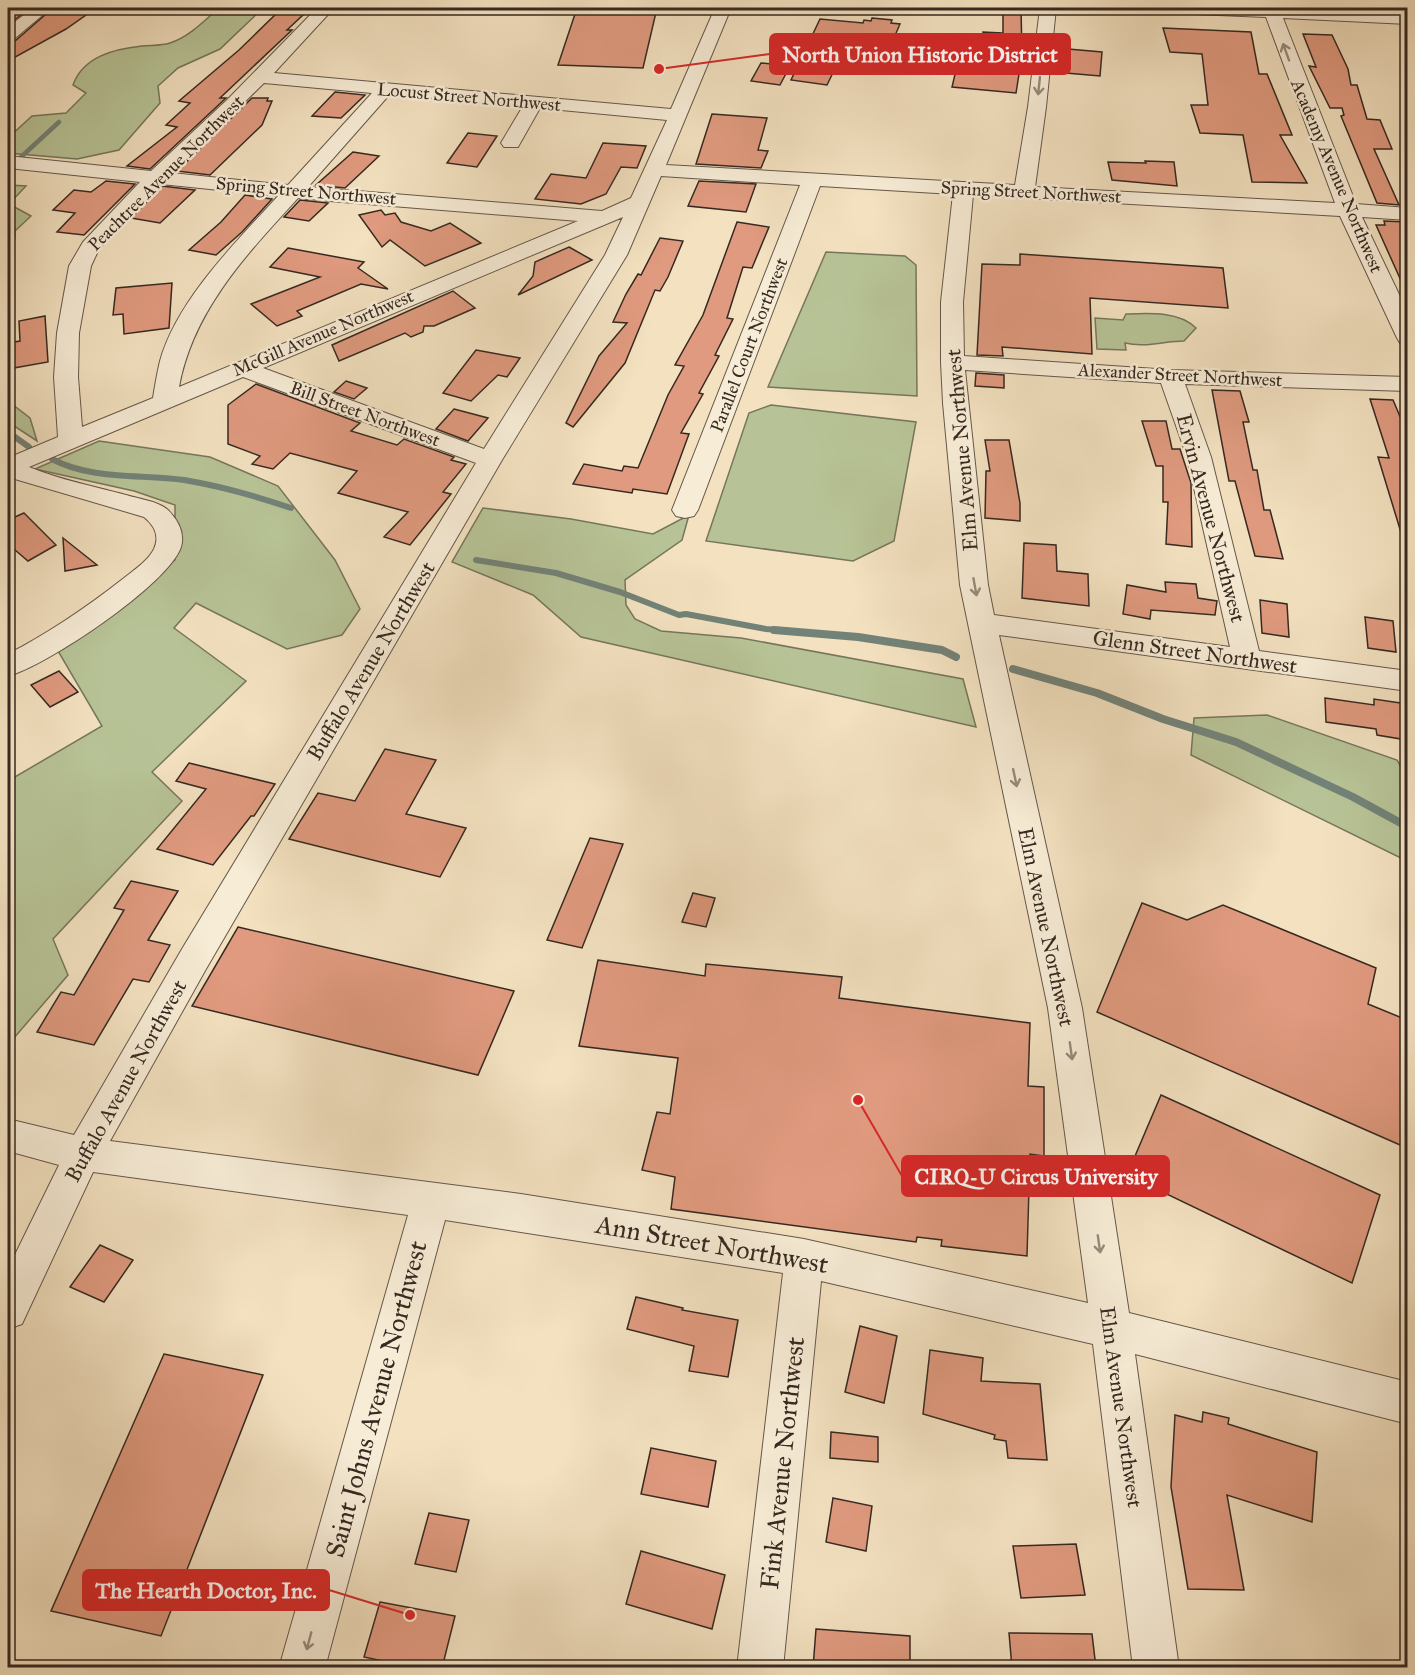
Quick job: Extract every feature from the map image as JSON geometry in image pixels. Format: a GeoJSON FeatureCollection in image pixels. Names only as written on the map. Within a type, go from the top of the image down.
{"type":"FeatureCollection","features":[{"type":"Feature","properties":{"kind":"street"},"geometry":{"type":"LineString","coordinates":[[8,35],[43,8]]}},
{"type":"Feature","properties":{"kind":"street","name":"Peachtree Avenue Northwest"},"geometry":{"type":"LineString","coordinates":[[71,441],[67,366],[69,333],[80,266],[90,246],[156,177],[260,78],[326,8]]}},
{"type":"Feature","properties":{"kind":"street","name":"Buffalo Avenue Northwest"},"geometry":{"type":"LineString","coordinates":[[8,1310],[83,1154],[194,959],[490,460],[616,255],[723,8]]}},
{"type":"Feature","properties":{"kind":"street"},"geometry":{"type":"LineString","coordinates":[[1024,192],[1048,8]]}},
{"type":"Feature","properties":{"kind":"street"},"geometry":{"type":"LineString","coordinates":[[1171,8],[1397,15]]}},
{"type":"Feature","properties":{"kind":"street","name":"Academy Avenue Northwest"},"geometry":{"type":"LineString","coordinates":[[1272,12],[1348,210],[1407,338]]}},
{"type":"Feature","properties":{"kind":"street","name":"Locust Street Northwest"},"geometry":{"type":"LineString","coordinates":[[260,78],[678,116]]}},
{"type":"Feature","properties":{"kind":"street"},"geometry":{"type":"LineString","coordinates":[[164,401],[172,360],[183,333],[203,298],[245,244],[385,89]]}},
{"type":"Feature","properties":{"kind":"street"},"geometry":{"type":"LineString","coordinates":[[511,143],[534,103]]}},
{"type":"Feature","properties":{"kind":"street","name":"Spring Street Northwest"},"geometry":{"type":"LineString","coordinates":[[8,162],[293,190],[605,216]]}},
{"type":"Feature","properties":{"kind":"street","name":"Spring Street Northwest"},"geometry":{"type":"LineString","coordinates":[[654,170],[1407,214]]}},
{"type":"Feature","properties":{"kind":"street","name":"Parallel Court Northwest"},"geometry":{"type":"LineString","coordinates":[[685,510],[812,180]]}},
{"type":"Feature","properties":{"kind":"street","name":"Elm Avenue Northwest"},"geometry":{"type":"LineString","coordinates":[[964,188],[952,303],[953,362],[955,403],[974,585],[1065,1008],[1111,1328],[1156,1668]]}},
{"type":"Feature","properties":{"kind":"street","name":"McGill Avenue Northwest"},"geometry":{"type":"LineString","coordinates":[[8,467],[640,202]]}},
{"type":"Feature","properties":{"kind":"street","name":"Alexander Street Northwest"},"geometry":{"type":"LineString","coordinates":[[953,362],[1171,377],[1407,384]]}},
{"type":"Feature","properties":{"kind":"street","name":"Bill Street Northwest"},"geometry":{"type":"LineString","coordinates":[[240,368],[490,460]]}},
{"type":"Feature","properties":{"kind":"street","name":"Ervin Avenue Northwest"},"geometry":{"type":"LineString","coordinates":[[1171,377],[1199,457],[1247,659]]}},
{"type":"Feature","properties":{"kind":"street"},"geometry":{"type":"LineString","coordinates":[[8,467],[33,478],[153,511],[165,520],[169,531],[168,547],[150,570],[89,620],[61,639],[8,666]]}},
{"type":"Feature","properties":{"kind":"street","name":"Glenn Street Northwest"},"geometry":{"type":"LineString","coordinates":[[982,623],[1407,681]]}},
{"type":"Feature","properties":{"kind":"street","name":"Ann Street Northwest"},"geometry":{"type":"LineString","coordinates":[[8,1135],[83,1154],[521,1212],[804,1258],[1111,1328],[1407,1403]]}},
{"type":"Feature","properties":{"kind":"street","name":"Saint Johns Avenue Northwest"},"geometry":{"type":"LineString","coordinates":[[302,1668],[430,1200]]}},
{"type":"Feature","properties":{"kind":"street","name":"Fink Avenue Northwest"},"geometry":{"type":"LineString","coordinates":[[760,1668],[804,1258]]}},
{"type":"Feature","properties":{"kind":"green space"},"geometry":{"type":"Polygon","coordinates":[[[219,8],[263,8],[220,49],[178,68],[158,86],[160,103],[119,150],[77,159],[8,153],[8,138],[32,116],[66,113],[86,93],[73,85],[78,75],[92,61],[120,49],[170,43],[184,37],[219,8]]]}},
{"type":"Feature","properties":{"kind":"green space"},"geometry":{"type":"Polygon","coordinates":[[[8,185],[26,186],[9,204],[31,216],[15,231],[15,238],[8,246],[8,185]]]}},
{"type":"Feature","properties":{"kind":"green space"},"geometry":{"type":"Polygon","coordinates":[[[826,252],[905,256],[916,265],[917,396],[768,387],[826,252]]]}},
{"type":"Feature","properties":{"kind":"green space"},"geometry":{"type":"Polygon","coordinates":[[[1126,314],[1172,316],[1189,322],[1196,328],[1184,341],[1147,345],[1125,343],[1126,350],[1097,349],[1095,318],[1123,320],[1126,314]]]}},
{"type":"Feature","properties":{"kind":"green space"},"geometry":{"type":"Polygon","coordinates":[[[8,401],[30,418],[37,441],[8,422],[8,401]]]}},
{"type":"Feature","properties":{"kind":"green space"},"geometry":{"type":"Polygon","coordinates":[[[771,405],[916,422],[894,541],[853,561],[706,541],[749,413],[771,405]]]}},
{"type":"Feature","properties":{"kind":"green space"},"geometry":{"type":"Polygon","coordinates":[[[99,441],[210,457],[278,486],[335,560],[360,609],[342,635],[287,649],[196,603],[174,628],[246,681],[152,772],[182,801],[53,939],[68,975],[8,1045],[8,781],[102,726],[58,651],[175,560],[175,505],[134,491],[35,469],[99,441]]]}},
{"type":"Feature","properties":{"kind":"green space"},"geometry":{"type":"Polygon","coordinates":[[[483,508],[571,519],[653,534],[689,515],[682,540],[625,580],[626,605],[635,619],[661,631],[741,638],[963,679],[976,727],[581,637],[533,595],[452,562],[483,508]]]}},
{"type":"Feature","properties":{"kind":"green space"},"geometry":{"type":"Polygon","coordinates":[[[1267,715],[1397,760],[1407,777],[1407,861],[1191,755],[1194,718],[1267,715]]]}},
{"type":"Feature","properties":{"kind":"building"},"geometry":{"type":"Polygon","coordinates":[[[8,8],[30,8],[8,25],[8,8]]]}},
{"type":"Feature","properties":{"kind":"building"},"geometry":{"type":"Polygon","coordinates":[[[53,8],[96,8],[66,29],[8,61],[8,42],[15,41],[53,8]]]}},
{"type":"Feature","properties":{"kind":"building"},"geometry":{"type":"Polygon","coordinates":[[[577,8],[657,8],[643,68],[558,65],[577,8]]]}},
{"type":"Feature","properties":{"kind":"building"},"geometry":{"type":"Polygon","coordinates":[[[1003,8],[1021,8],[1022,55],[1016,93],[952,87],[961,49],[977,51],[977,35],[983,35],[983,32],[1003,33],[1003,8]]]}},
{"type":"Feature","properties":{"kind":"building"},"geometry":{"type":"Polygon","coordinates":[[[279,11],[304,14],[287,30],[292,30],[220,98],[226,98],[150,169],[127,166],[177,127],[166,125],[190,103],[179,101],[239,50],[279,11]]]}},
{"type":"Feature","properties":{"kind":"building"},"geometry":{"type":"Polygon","coordinates":[[[872,18],[892,20],[891,23],[900,24],[888,52],[845,48],[827,85],[791,80],[820,19],[863,23],[864,20],[871,21],[872,18]]]}},
{"type":"Feature","properties":{"kind":"building"},"geometry":{"type":"Polygon","coordinates":[[[1163,28],[1251,32],[1259,74],[1267,74],[1292,135],[1280,135],[1307,183],[1252,182],[1243,135],[1200,133],[1191,105],[1208,105],[1202,54],[1170,52],[1163,28]]]}},
{"type":"Feature","properties":{"kind":"building"},"geometry":{"type":"Polygon","coordinates":[[[1303,34],[1332,35],[1348,69],[1351,85],[1357,85],[1367,119],[1380,120],[1392,149],[1374,149],[1399,205],[1377,203],[1341,116],[1344,115],[1342,108],[1330,108],[1309,66],[1316,67],[1303,34]]]}},
{"type":"Feature","properties":{"kind":"building"},"geometry":{"type":"Polygon","coordinates":[[[1068,49],[1102,52],[1100,76],[1066,73],[1068,49]]]}},
{"type":"Feature","properties":{"kind":"building"},"geometry":{"type":"Polygon","coordinates":[[[761,63],[790,66],[780,85],[751,81],[761,63]]]}},
{"type":"Feature","properties":{"kind":"building"},"geometry":{"type":"Polygon","coordinates":[[[335,92],[365,95],[341,118],[312,116],[335,92]]]}},
{"type":"Feature","properties":{"kind":"building"},"geometry":{"type":"Polygon","coordinates":[[[252,98],[268,98],[267,101],[272,101],[262,125],[210,175],[177,171],[252,98]]]}},
{"type":"Feature","properties":{"kind":"building"},"geometry":{"type":"Polygon","coordinates":[[[712,114],[767,118],[758,150],[768,151],[761,168],[696,164],[712,114]]]}},
{"type":"Feature","properties":{"kind":"building"},"geometry":{"type":"Polygon","coordinates":[[[468,133],[497,136],[477,167],[447,163],[468,133]]]}},
{"type":"Feature","properties":{"kind":"building"},"geometry":{"type":"Polygon","coordinates":[[[603,143],[646,146],[637,168],[621,167],[606,194],[581,204],[535,199],[551,174],[586,178],[603,143]]]}},
{"type":"Feature","properties":{"kind":"building"},"geometry":{"type":"Polygon","coordinates":[[[353,152],[379,156],[345,188],[316,185],[353,152]]]}},
{"type":"Feature","properties":{"kind":"building"},"geometry":{"type":"Polygon","coordinates":[[[1145,161],[1174,162],[1177,186],[1112,180],[1108,162],[1146,163],[1145,161]]]}},
{"type":"Feature","properties":{"kind":"building"},"geometry":{"type":"Polygon","coordinates":[[[106,181],[135,184],[84,235],[57,232],[75,213],[53,210],[74,190],[91,192],[106,181]]]}},
{"type":"Feature","properties":{"kind":"building"},"geometry":{"type":"Polygon","coordinates":[[[699,181],[756,184],[746,212],[688,206],[699,181]]]}},
{"type":"Feature","properties":{"kind":"building"},"geometry":{"type":"Polygon","coordinates":[[[162,186],[195,190],[160,223],[131,218],[162,186]]]}},
{"type":"Feature","properties":{"kind":"building"},"geometry":{"type":"Polygon","coordinates":[[[245,195],[272,199],[242,232],[216,255],[189,250],[221,222],[245,195]]]}},
{"type":"Feature","properties":{"kind":"building"},"geometry":{"type":"Polygon","coordinates":[[[300,200],[328,203],[309,221],[284,217],[300,200]]]}},
{"type":"Feature","properties":{"kind":"building"},"geometry":{"type":"Polygon","coordinates":[[[381,210],[385,215],[395,213],[401,222],[431,231],[450,223],[481,243],[425,266],[390,240],[382,247],[359,215],[381,210]]]}},
{"type":"Feature","properties":{"kind":"building"},"geometry":{"type":"Polygon","coordinates":[[[1384,221],[1406,222],[1407,225],[1407,294],[1376,225],[1385,225],[1384,221]]]}},
{"type":"Feature","properties":{"kind":"building"},"geometry":{"type":"Polygon","coordinates":[[[737,222],[769,227],[752,268],[743,267],[727,318],[733,319],[715,355],[719,356],[699,393],[703,394],[681,433],[689,434],[667,494],[633,489],[632,493],[573,484],[584,464],[622,471],[624,466],[638,468],[668,395],[684,366],[675,365],[703,315],[737,222]]]}},
{"type":"Feature","properties":{"kind":"building"},"geometry":{"type":"Polygon","coordinates":[[[660,238],[683,241],[668,277],[660,291],[655,290],[625,363],[573,427],[566,423],[599,356],[627,323],[613,322],[626,294],[638,274],[641,275],[660,238]]]}},
{"type":"Feature","properties":{"kind":"building"},"geometry":{"type":"Polygon","coordinates":[[[569,247],[592,260],[518,295],[533,276],[535,262],[569,247]]]}},
{"type":"Feature","properties":{"kind":"building"},"geometry":{"type":"Polygon","coordinates":[[[288,248],[364,262],[358,268],[388,289],[361,284],[297,311],[302,316],[277,326],[251,304],[320,277],[270,267],[288,248]]]}},
{"type":"Feature","properties":{"kind":"building"},"geometry":{"type":"Polygon","coordinates":[[[1020,254],[1223,268],[1228,308],[1090,298],[1092,354],[1002,347],[1003,356],[977,355],[982,264],[1020,265],[1020,254]]]}},
{"type":"Feature","properties":{"kind":"building"},"geometry":{"type":"Polygon","coordinates":[[[172,283],[169,328],[124,334],[123,314],[113,315],[116,288],[172,283]]]}},
{"type":"Feature","properties":{"kind":"building"},"geometry":{"type":"Polygon","coordinates":[[[453,291],[475,308],[434,326],[424,326],[423,332],[411,337],[405,333],[339,361],[332,345],[453,291]]]}},
{"type":"Feature","properties":{"kind":"building"},"geometry":{"type":"Polygon","coordinates":[[[45,316],[48,362],[8,369],[8,343],[20,341],[19,321],[45,316]]]}},
{"type":"Feature","properties":{"kind":"building"},"geometry":{"type":"Polygon","coordinates":[[[476,350],[520,358],[507,377],[498,375],[471,401],[443,393],[476,350]]]}},
{"type":"Feature","properties":{"kind":"building"},"geometry":{"type":"Polygon","coordinates":[[[976,373],[1004,375],[1004,388],[975,386],[976,373]]]}},
{"type":"Feature","properties":{"kind":"building"},"geometry":{"type":"Polygon","coordinates":[[[346,381],[367,388],[354,399],[334,392],[346,381]]]}},
{"type":"Feature","properties":{"kind":"building"},"geometry":{"type":"Polygon","coordinates":[[[256,384],[360,423],[351,431],[397,445],[404,439],[454,457],[451,460],[466,464],[443,492],[451,494],[410,545],[384,537],[408,512],[338,493],[357,471],[290,453],[273,469],[252,464],[260,456],[228,444],[228,405],[256,384]]]}},
{"type":"Feature","properties":{"kind":"building"},"geometry":{"type":"Polygon","coordinates":[[[1212,390],[1240,391],[1249,422],[1243,422],[1253,470],[1257,470],[1264,510],[1270,510],[1283,559],[1255,556],[1235,481],[1229,481],[1212,390]]]}},
{"type":"Feature","properties":{"kind":"building"},"geometry":{"type":"Polygon","coordinates":[[[1370,399],[1393,400],[1407,433],[1407,538],[1403,539],[1378,457],[1389,458],[1370,399]]]}},
{"type":"Feature","properties":{"kind":"building"},"geometry":{"type":"Polygon","coordinates":[[[454,409],[488,418],[468,441],[436,429],[454,409]]]}},
{"type":"Feature","properties":{"kind":"building"},"geometry":{"type":"Polygon","coordinates":[[[1142,421],[1166,421],[1172,449],[1180,449],[1191,483],[1192,547],[1166,544],[1168,502],[1163,502],[1163,466],[1156,466],[1142,421]]]}},
{"type":"Feature","properties":{"kind":"building"},"geometry":{"type":"Polygon","coordinates":[[[985,440],[1009,440],[1020,503],[1020,521],[985,518],[986,471],[990,471],[985,440]]]}},
{"type":"Feature","properties":{"kind":"building"},"geometry":{"type":"Polygon","coordinates":[[[24,513],[56,545],[28,561],[8,544],[8,520],[24,513]]]}},
{"type":"Feature","properties":{"kind":"building"},"geometry":{"type":"Polygon","coordinates":[[[63,538],[97,565],[65,571],[63,538]]]}},
{"type":"Feature","properties":{"kind":"building"},"geometry":{"type":"Polygon","coordinates":[[[1024,543],[1056,545],[1057,571],[1088,574],[1089,606],[1022,598],[1024,543]]]}},
{"type":"Feature","properties":{"kind":"building"},"geometry":{"type":"Polygon","coordinates":[[[1165,582],[1196,584],[1198,598],[1217,601],[1215,615],[1151,610],[1150,619],[1123,614],[1127,585],[1166,592],[1165,582]]]}},
{"type":"Feature","properties":{"kind":"building"},"geometry":{"type":"Polygon","coordinates":[[[1260,600],[1287,604],[1289,637],[1262,633],[1260,600]]]}},
{"type":"Feature","properties":{"kind":"building"},"geometry":{"type":"Polygon","coordinates":[[[1365,617],[1393,621],[1396,652],[1368,648],[1365,617]]]}},
{"type":"Feature","properties":{"kind":"building"},"geometry":{"type":"Polygon","coordinates":[[[59,671],[78,692],[50,707],[31,685],[59,671]]]}},
{"type":"Feature","properties":{"kind":"building"},"geometry":{"type":"Polygon","coordinates":[[[1325,698],[1374,705],[1374,699],[1407,704],[1407,740],[1377,735],[1376,729],[1326,722],[1325,698]]]}},
{"type":"Feature","properties":{"kind":"building"},"geometry":{"type":"Polygon","coordinates":[[[385,749],[436,760],[406,814],[466,828],[440,877],[289,839],[318,793],[355,801],[385,749]]]}},
{"type":"Feature","properties":{"kind":"building"},"geometry":{"type":"Polygon","coordinates":[[[189,763],[275,784],[254,816],[251,816],[213,865],[157,849],[206,789],[176,781],[189,763]]]}},
{"type":"Feature","properties":{"kind":"building"},"geometry":{"type":"Polygon","coordinates":[[[590,838],[623,844],[582,948],[547,940],[590,838]]]}},
{"type":"Feature","properties":{"kind":"building"},"geometry":{"type":"Polygon","coordinates":[[[131,881],[178,891],[148,940],[170,945],[149,982],[133,979],[94,1045],[37,1032],[61,992],[74,995],[124,910],[114,908],[131,881]]]}},
{"type":"Feature","properties":{"kind":"building"},"geometry":{"type":"Polygon","coordinates":[[[693,893],[715,898],[706,927],[682,922],[693,893]]]}},
{"type":"Feature","properties":{"kind":"building"},"geometry":{"type":"Polygon","coordinates":[[[1142,903],[1187,920],[1223,905],[1376,968],[1368,1004],[1407,1020],[1407,1148],[1097,1012],[1142,903]]]}},
{"type":"Feature","properties":{"kind":"building"},"geometry":{"type":"Polygon","coordinates":[[[238,927],[514,991],[478,1075],[192,1006],[238,927]]]}},
{"type":"Feature","properties":{"kind":"building"},"geometry":{"type":"Polygon","coordinates":[[[598,960],[705,976],[706,964],[842,977],[839,998],[1030,1023],[1028,1086],[1044,1087],[1044,1156],[1030,1154],[1027,1256],[941,1246],[942,1240],[917,1237],[916,1242],[671,1209],[675,1177],[642,1170],[657,1112],[670,1114],[678,1058],[579,1046],[598,960]]]}},
{"type":"Feature","properties":{"kind":"building"},"geometry":{"type":"Polygon","coordinates":[[[1161,1095],[1380,1195],[1352,1283],[1127,1175],[1161,1095]]]}},
{"type":"Feature","properties":{"kind":"building"},"geometry":{"type":"Polygon","coordinates":[[[100,1245],[133,1260],[104,1302],[70,1287],[100,1245]]]}},
{"type":"Feature","properties":{"kind":"building"},"geometry":{"type":"Polygon","coordinates":[[[636,1297],[683,1308],[682,1310],[738,1320],[728,1377],[689,1371],[694,1346],[627,1329],[636,1297]]]}},
{"type":"Feature","properties":{"kind":"building"},"geometry":{"type":"Polygon","coordinates":[[[860,1326],[897,1336],[884,1403],[845,1392],[860,1326]]]}},
{"type":"Feature","properties":{"kind":"building"},"geometry":{"type":"Polygon","coordinates":[[[930,1350],[983,1358],[981,1381],[1040,1384],[1047,1460],[1008,1458],[1006,1441],[994,1439],[995,1435],[923,1414],[930,1350]]]}},
{"type":"Feature","properties":{"kind":"building"},"geometry":{"type":"Polygon","coordinates":[[[164,1354],[263,1375],[161,1636],[51,1611],[164,1354]]]}},
{"type":"Feature","properties":{"kind":"building"},"geometry":{"type":"Polygon","coordinates":[[[1203,1412],[1229,1418],[1228,1424],[1317,1452],[1312,1522],[1227,1495],[1244,1590],[1188,1589],[1171,1487],[1175,1415],[1202,1422],[1203,1412]]]}},
{"type":"Feature","properties":{"kind":"building"},"geometry":{"type":"Polygon","coordinates":[[[831,1432],[878,1437],[878,1462],[830,1458],[831,1432]]]}},
{"type":"Feature","properties":{"kind":"building"},"geometry":{"type":"Polygon","coordinates":[[[651,1448],[716,1461],[708,1507],[641,1494],[651,1448]]]}},
{"type":"Feature","properties":{"kind":"building"},"geometry":{"type":"Polygon","coordinates":[[[833,1498],[872,1506],[866,1551],[826,1542],[833,1498]]]}},
{"type":"Feature","properties":{"kind":"building"},"geometry":{"type":"Polygon","coordinates":[[[429,1513],[469,1520],[456,1572],[415,1564],[429,1513]]]}},
{"type":"Feature","properties":{"kind":"building"},"geometry":{"type":"Polygon","coordinates":[[[1076,1544],[1085,1595],[1021,1598],[1013,1546],[1076,1544]]]}},
{"type":"Feature","properties":{"kind":"building"},"geometry":{"type":"Polygon","coordinates":[[[641,1551],[725,1575],[712,1629],[626,1604],[641,1551]]]}},
{"type":"Feature","properties":{"kind":"building"},"geometry":{"type":"Polygon","coordinates":[[[380,1602],[455,1616],[442,1668],[415,1668],[364,1657],[380,1602]]]}},
{"type":"Feature","properties":{"kind":"building"},"geometry":{"type":"Polygon","coordinates":[[[816,1629],[910,1636],[910,1668],[813,1668],[816,1629]]]}},
{"type":"Feature","properties":{"kind":"building"},"geometry":{"type":"Polygon","coordinates":[[[1009,1633],[1092,1634],[1096,1668],[1012,1668],[1009,1633]]]}},
{"type":"Feature","properties":{"kind":"waterway"},"geometry":{"type":"LineString","coordinates":[[21,157],[59,122]]}},
{"type":"Feature","properties":{"kind":"waterway"},"geometry":{"type":"LineString","coordinates":[[8,432],[29,447]]}},
{"type":"Feature","properties":{"kind":"waterway"},"geometry":{"type":"LineString","coordinates":[[52,459],[67,466],[99,473],[197,482],[291,508]]}},
{"type":"Feature","properties":{"kind":"waterway"},"geometry":{"type":"LineString","coordinates":[[476,560],[556,573],[620,592],[679,615],[686,614],[766,629],[791,631]]}},
{"type":"Feature","properties":{"kind":"waterway"},"geometry":{"type":"LineString","coordinates":[[774,630],[858,637],[942,650],[956,657]]}},
{"type":"Feature","properties":{"kind":"waterway"},"geometry":{"type":"LineString","coordinates":[[1013,669],[1097,693],[1163,719],[1236,742],[1353,797],[1408,827]]}},
{"type":"Feature","properties":{"kind":"place","name":"North Union Historic District"},"geometry":{"type":"Point","coordinates":[659,69]}},
{"type":"Feature","properties":{"kind":"place","name":"CIRQ-U Circus University"},"geometry":{"type":"Point","coordinates":[858,1100]}},
{"type":"Feature","properties":{"kind":"place","name":"The Hearth Doctor, Inc."},"geometry":{"type":"Point","coordinates":[410,1615]}}]}
